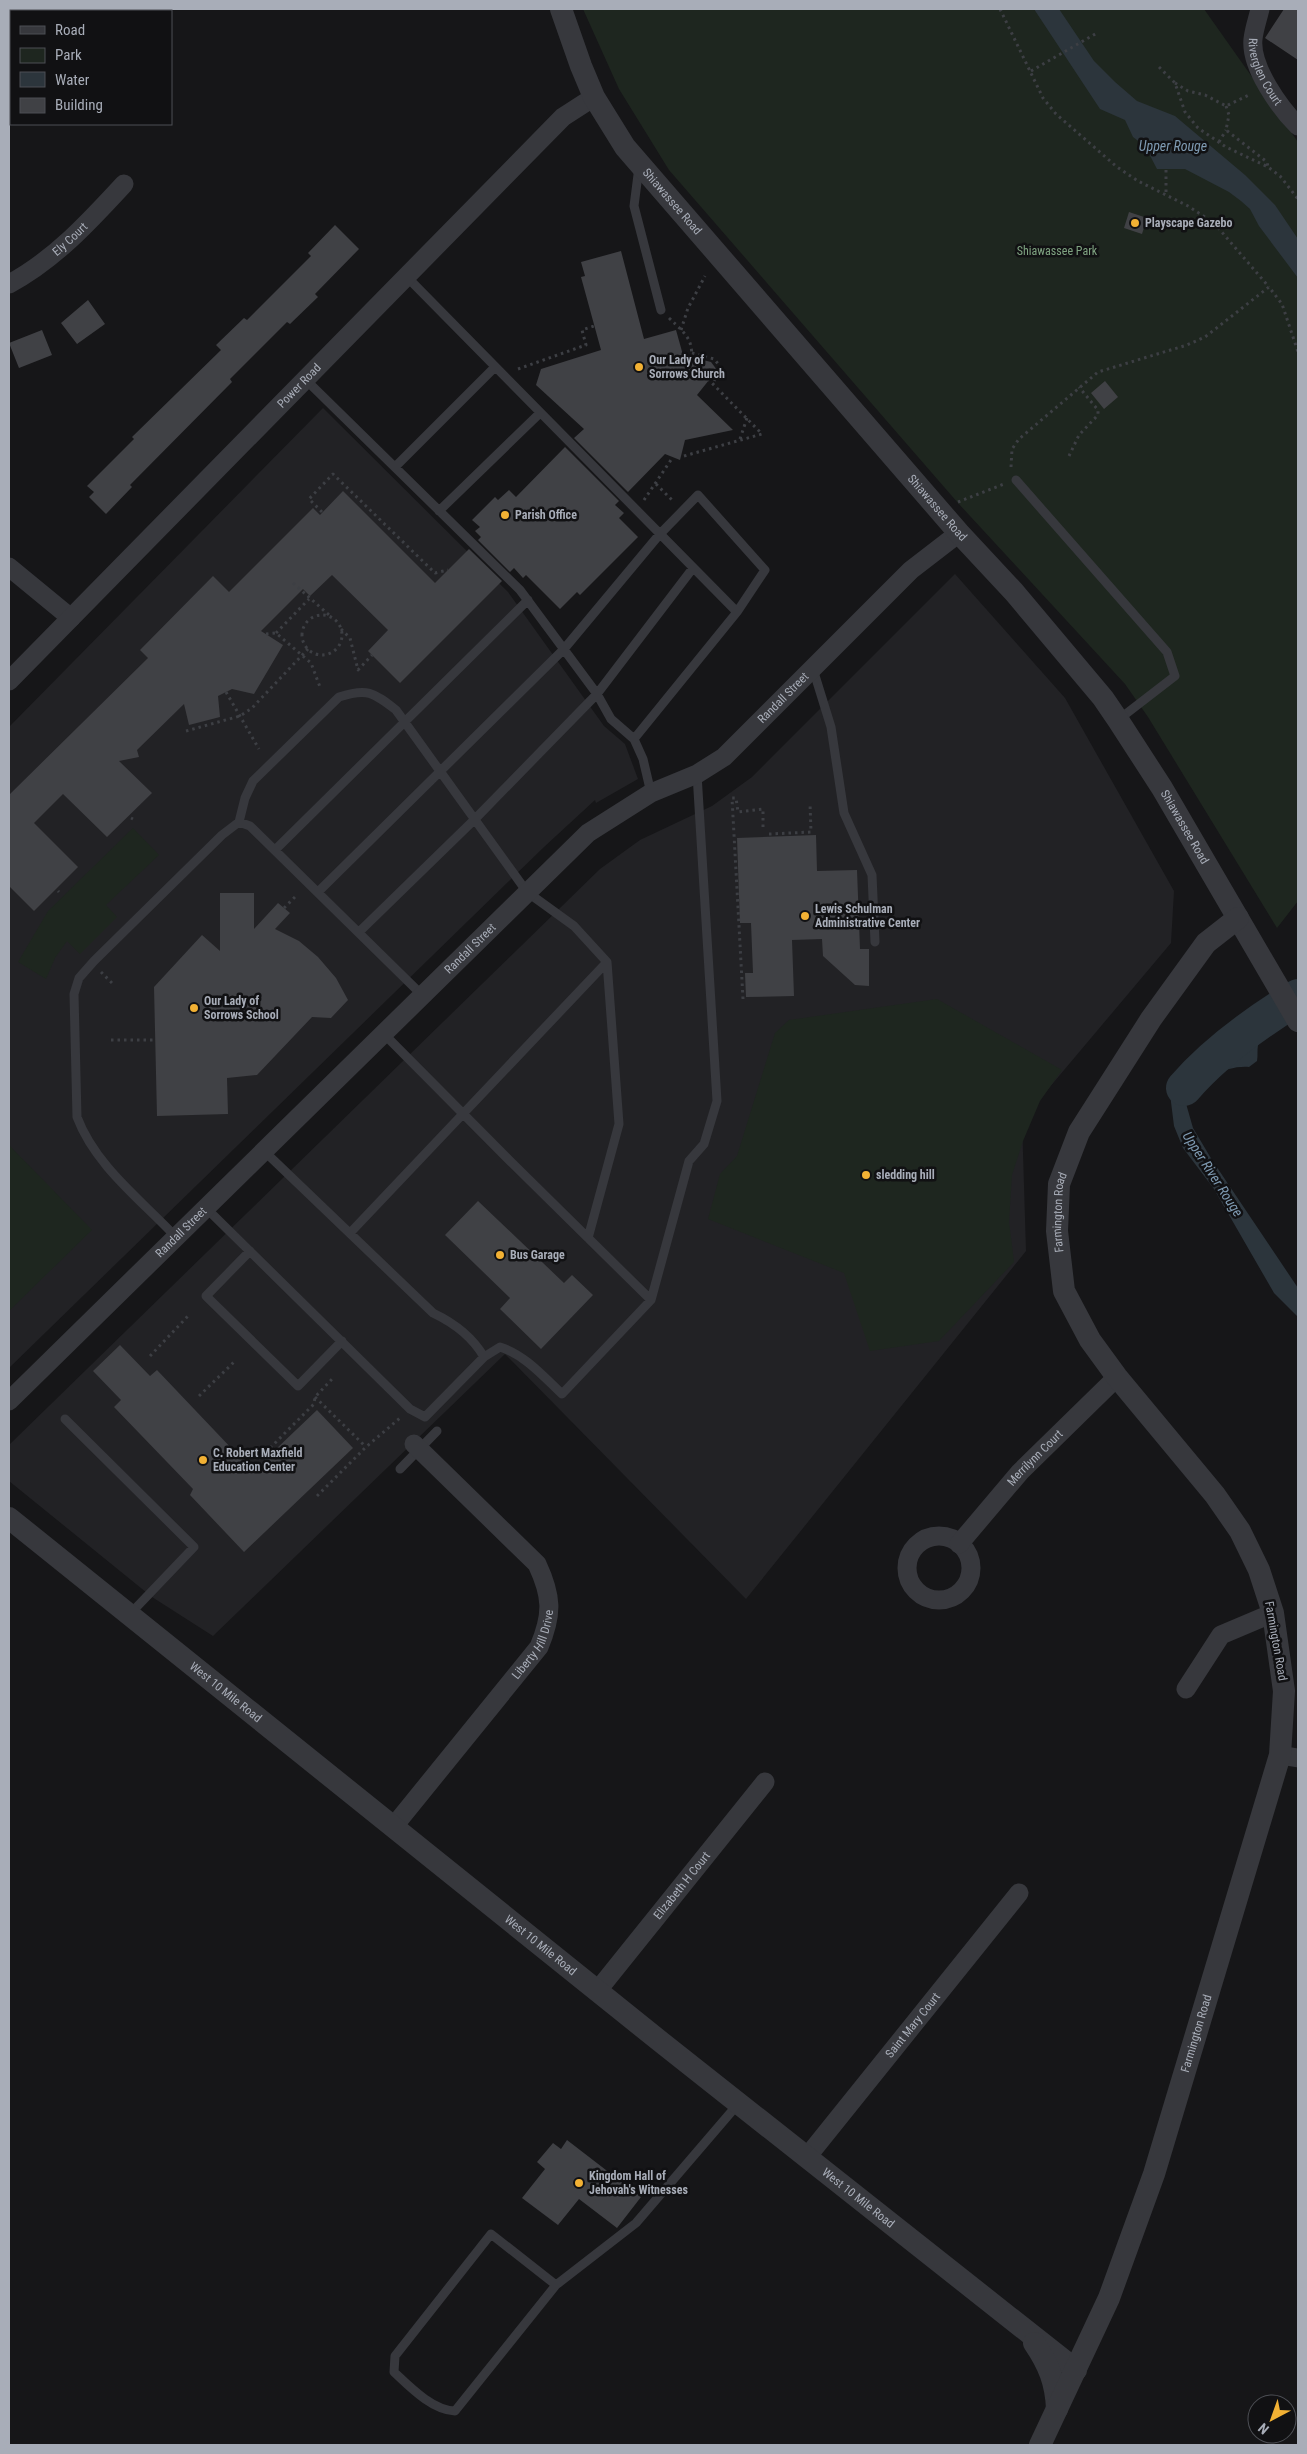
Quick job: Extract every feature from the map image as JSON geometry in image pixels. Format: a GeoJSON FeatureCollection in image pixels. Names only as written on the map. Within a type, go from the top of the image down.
{"type":"FeatureCollection","features":[{"type":"Feature","properties":{"kind":"street","name":"Shiawassee Road"},"geometry":{"type":"LineString","coordinates":[[561,9],[580,66],[594,97],[625,147],[959,533],[1014,592],[1103,698],[1162,788],[1298,1022]]}},
{"type":"Feature","properties":{"kind":"street","name":"Riverglen Court"},"geometry":{"type":"LineString","coordinates":[[1260,9],[1253,40],[1257,63],[1280,106],[1298,126]]}},
{"type":"Feature","properties":{"kind":"street","name":"Power Road"},"geometry":{"type":"LineString","coordinates":[[9,681],[563,116],[594,97]]}},
{"type":"Feature","properties":{"kind":"street","name":"Ely Court"},"geometry":{"type":"LineString","coordinates":[[9,284],[31,272],[70,241],[124,184]]}},
{"type":"Feature","properties":{"kind":"street","name":"Randall Street"},"geometry":{"type":"LineString","coordinates":[[9,1401],[175,1236],[588,833],[651,793],[697,774],[724,757],[912,570],[959,533]]}},
{"type":"Feature","properties":{"kind":"street"},"geometry":{"type":"LineString","coordinates":[[9,567],[71,618]]}},
{"type":"Feature","properties":{"kind":"street","name":"Farmington Road"},"geometry":{"type":"LineString","coordinates":[[1040,2445],[1109,2298],[1154,2174],[1289,1757],[1284,1691],[1273,1613],[1259,1570],[1240,1531],[1215,1495],[1117,1377],[1090,1340],[1064,1291],[1056,1232],[1059,1184],[1079,1132],[1151,1019],[1206,943],[1238,918]]}},
{"type":"Feature","properties":{"kind":"street","name":"Merrilynn Court"},"geometry":{"type":"LineString","coordinates":[[959,1544],[1020,1472],[1117,1377]]}},
{"type":"Feature","properties":{"kind":"street","name":"Liberty Hill Drive"},"geometry":{"type":"LineString","coordinates":[[394,1826],[539,1647],[550,1615],[547,1585],[537,1564],[417,1446]]}},
{"type":"Feature","properties":{"kind":"street","name":"West 10 Mile Road"},"geometry":{"type":"LineString","coordinates":[[9,1518],[738,2103],[1076,2370]]}},
{"type":"Feature","properties":{"kind":"street"},"geometry":{"type":"LineString","coordinates":[[1186,1689],[1221,1635],[1273,1613]]}},
{"type":"Feature","properties":{"kind":"street","name":"Elizabeth H Court"},"geometry":{"type":"LineString","coordinates":[[598,1990],[765,1782]]}},
{"type":"Feature","properties":{"kind":"street","name":"Saint Mary Court"},"geometry":{"type":"LineString","coordinates":[[807,2157],[1019,1893]]}},
{"type":"Feature","properties":{"kind":"street"},"geometry":{"type":"LineString","coordinates":[[1016,2323],[1035,2344],[1048,2365],[1056,2389],[1057,2409]]}},
{"type":"Feature","properties":{"kind":"lane"},"geometry":{"type":"LineString","coordinates":[[639,164],[634,206],[661,310]]}},
{"type":"Feature","properties":{"kind":"lane"},"geometry":{"type":"LineString","coordinates":[[405,276],[737,612]]}},
{"type":"Feature","properties":{"kind":"lane"},"geometry":{"type":"LineString","coordinates":[[395,467],[495,366]]}},
{"type":"Feature","properties":{"kind":"lane"},"geometry":{"type":"LineString","coordinates":[[306,380],[528,600],[598,694],[611,719],[634,739],[643,759],[651,793]]}},
{"type":"Feature","properties":{"kind":"lane"},"geometry":{"type":"LineString","coordinates":[[439,511],[540,412]]}},
{"type":"Feature","properties":{"kind":"lane"},"geometry":{"type":"LineString","coordinates":[[1016,480],[1167,652],[1175,676],[1118,720]]}},
{"type":"Feature","properties":{"kind":"lane"},"geometry":{"type":"LineString","coordinates":[[318,892],[564,649],[659,535],[698,495],[765,570],[737,612],[634,739]]}},
{"type":"Feature","properties":{"kind":"lane"},"geometry":{"type":"LineString","coordinates":[[358,932],[475,819],[598,694],[693,568]]}},
{"type":"Feature","properties":{"kind":"lane"},"geometry":{"type":"LineString","coordinates":[[275,850],[528,600]]}},
{"type":"Feature","properties":{"kind":"lane"},"geometry":{"type":"LineString","coordinates":[[812,669],[831,727],[844,813],[872,875],[875,942]]}},
{"type":"Feature","properties":{"kind":"lane"},"geometry":{"type":"LineString","coordinates":[[175,1236],[95,1154],[83,1134],[77,1117],[74,994],[78,978],[222,835],[239,822],[245,798],[253,781],[338,697],[357,691],[375,693],[396,710],[527,892],[574,926],[607,962],[619,1124],[588,1238]]}},
{"type":"Feature","properties":{"kind":"lane"},"geometry":{"type":"LineString","coordinates":[[205,1207],[410,1408],[425,1417],[484,1357],[500,1347],[528,1362],[562,1394],[651,1300],[689,1162],[704,1144],[717,1101],[697,774]]}},
{"type":"Feature","properties":{"kind":"lane"},"geometry":{"type":"LineString","coordinates":[[239,822],[250,826],[422,994]]}},
{"type":"Feature","properties":{"kind":"lane"},"geometry":{"type":"LineString","coordinates":[[350,1233],[607,962]]}},
{"type":"Feature","properties":{"kind":"lane"},"geometry":{"type":"LineString","coordinates":[[383,1032],[651,1300]]}},
{"type":"Feature","properties":{"kind":"lane"},"geometry":{"type":"LineString","coordinates":[[263,1150],[433,1313],[453,1323],[477,1345],[484,1357]]}},
{"type":"Feature","properties":{"kind":"lane"},"geometry":{"type":"LineString","coordinates":[[250,1251],[206,1296],[298,1386],[342,1341]]}},
{"type":"Feature","properties":{"kind":"lane"},"geometry":{"type":"LineString","coordinates":[[66,1419],[194,1547],[130,1614]]}},
{"type":"Feature","properties":{"kind":"lane"},"geometry":{"type":"LineString","coordinates":[[400,1469],[417,1446],[437,1431]]}},
{"type":"Feature","properties":{"kind":"lane"},"geometry":{"type":"LineString","coordinates":[[556,2286],[490,2234],[395,2356],[394,2372],[444,2410],[455,2411],[556,2286],[636,2223],[738,2103]]}},
{"type":"Feature","properties":{"kind":"path"},"geometry":{"type":"LineString","coordinates":[[1000,9],[1043,98],[1056,114],[1117,167],[1188,206],[1214,223],[1270,287],[1282,304],[1298,352]]}},
{"type":"Feature","properties":{"kind":"path"},"geometry":{"type":"LineString","coordinates":[[1031,71],[1097,33]]}},
{"type":"Feature","properties":{"kind":"path"},"geometry":{"type":"LineString","coordinates":[[1159,67],[1175,83],[1188,91],[1205,95],[1226,106],[1229,115],[1226,130],[1218,142]]}},
{"type":"Feature","properties":{"kind":"path"},"geometry":{"type":"LineString","coordinates":[[1175,83],[1185,112],[1198,128],[1250,160],[1268,167],[1280,176],[1298,199]]}},
{"type":"Feature","properties":{"kind":"path"},"geometry":{"type":"LineString","coordinates":[[1226,106],[1268,85]]}},
{"type":"Feature","properties":{"kind":"path"},"geometry":{"type":"LineString","coordinates":[[1226,130],[1256,150],[1268,162],[1268,167]]}},
{"type":"Feature","properties":{"kind":"path"},"geometry":{"type":"LineString","coordinates":[[1166,170],[1166,195]]}},
{"type":"Feature","properties":{"kind":"path"},"geometry":{"type":"LineString","coordinates":[[681,330],[688,308],[705,276]]}},
{"type":"Feature","properties":{"kind":"path"},"geometry":{"type":"LineString","coordinates":[[958,503],[1016,480],[1010,464],[1012,449],[1019,439],[1079,387],[1106,368],[1187,345],[1205,337],[1270,287]]}},
{"type":"Feature","properties":{"kind":"path"},"geometry":{"type":"LineString","coordinates":[[661,310],[688,337],[692,353],[691,366]]}},
{"type":"Feature","properties":{"kind":"path"},"geometry":{"type":"LineString","coordinates":[[518,369],[586,345],[582,330],[594,326]]}},
{"type":"Feature","properties":{"kind":"path"},"geometry":{"type":"LineString","coordinates":[[692,353],[714,359],[720,366],[713,384]]}},
{"type":"Feature","properties":{"kind":"path"},"geometry":{"type":"LineString","coordinates":[[684,456],[762,434],[705,376]]}},
{"type":"Feature","properties":{"kind":"path"},"geometry":{"type":"LineString","coordinates":[[1069,456],[1079,435],[1098,415],[1098,410],[1079,387]]}},
{"type":"Feature","properties":{"kind":"path"},"geometry":{"type":"LineString","coordinates":[[740,440],[746,418]]}},
{"type":"Feature","properties":{"kind":"path"},"geometry":{"type":"LineString","coordinates":[[644,501],[673,458]]}},
{"type":"Feature","properties":{"kind":"path"},"geometry":{"type":"LineString","coordinates":[[322,512],[309,499],[333,474],[435,574],[448,570]]}},
{"type":"Feature","properties":{"kind":"path"},"geometry":{"type":"LineString","coordinates":[[656,484],[672,500]]}},
{"type":"Feature","properties":{"kind":"path"},"geometry":{"type":"LineString","coordinates":[[354,503],[358,498]]}},
{"type":"Feature","properties":{"kind":"path"},"geometry":{"type":"LineString","coordinates":[[375,523],[379,518]]}},
{"type":"Feature","properties":{"kind":"path"},"geometry":{"type":"LineString","coordinates":[[395,544],[400,539]]}},
{"type":"Feature","properties":{"kind":"path"},"geometry":{"type":"LineString","coordinates":[[416,565],[421,560]]}},
{"type":"Feature","properties":{"kind":"path"},"geometry":{"type":"LineString","coordinates":[[293,583],[331,617],[350,638],[358,670],[372,655]]}},
{"type":"Feature","properties":{"kind":"path"},"geometry":{"type":"LineString","coordinates":[[266,634],[276,633],[309,599]]}},
{"type":"Feature","properties":{"kind":"path"},"geometry":{"type":"LineString","coordinates":[[331,617],[316,616],[304,627],[302,634],[308,649],[314,654],[329,654],[341,644],[342,629]]}},
{"type":"Feature","properties":{"kind":"path"},"geometry":{"type":"LineString","coordinates":[[276,633],[311,662],[320,687]]}},
{"type":"Feature","properties":{"kind":"path"},"geometry":{"type":"LineString","coordinates":[[186,731],[240,716],[252,708],[308,649]]}},
{"type":"Feature","properties":{"kind":"path"},"geometry":{"type":"LineString","coordinates":[[226,692],[259,749]]}},
{"type":"Feature","properties":{"kind":"path"},"geometry":{"type":"LineString","coordinates":[[743,999],[732,798],[736,798],[738,812],[763,809],[763,830]]}},
{"type":"Feature","properties":{"kind":"path"},"geometry":{"type":"LineString","coordinates":[[769,834],[811,832],[810,803]]}},
{"type":"Feature","properties":{"kind":"path"},"geometry":{"type":"LineString","coordinates":[[284,908],[296,896]]}},
{"type":"Feature","properties":{"kind":"path"},"geometry":{"type":"LineString","coordinates":[[99,969],[113,984]]}},
{"type":"Feature","properties":{"kind":"path"},"geometry":{"type":"LineString","coordinates":[[111,1040],[155,1040]]}},
{"type":"Feature","properties":{"kind":"path"},"geometry":{"type":"LineString","coordinates":[[150,1356],[188,1316]]}},
{"type":"Feature","properties":{"kind":"path"},"geometry":{"type":"LineString","coordinates":[[199,1396],[234,1362]]}},
{"type":"Feature","properties":{"kind":"path"},"geometry":{"type":"LineString","coordinates":[[261,1457],[314,1404],[315,1397],[334,1377]]}},
{"type":"Feature","properties":{"kind":"path"},"geometry":{"type":"LineString","coordinates":[[315,1397],[366,1447]]}},
{"type":"Feature","properties":{"kind":"path"},"geometry":{"type":"LineString","coordinates":[[317,1496],[366,1447],[410,1408]]}},
{"type":"Feature","properties":{"kind":"shaded area","name":"Our Lady of Sorrows School"},"geometry":{"type":"Polygon","coordinates":[[[323,408],[508,592],[604,726],[625,744],[638,779],[596,803],[595,800],[544,847],[9,1368],[9,727],[323,408]]]}},
{"type":"Feature","properties":{"kind":"shaded area"},"geometry":{"type":"Polygon","coordinates":[[[955,574],[1065,698],[1174,891],[1171,943],[1022,1120],[1026,1251],[746,1599],[505,1354],[213,1636],[152,1597],[9,1481],[9,1445],[600,869],[640,840],[712,806],[752,777],[955,574]]]}},
{"type":"Feature","properties":{"kind":"green space","name":"Shiawassee Park"},"geometry":{"type":"Polygon","coordinates":[[[583,9],[1204,9],[1298,142],[1298,901],[1277,928],[1148,717],[1125,684],[958,503],[669,170],[619,89],[583,9]]]}},
{"type":"Feature","properties":{"kind":"green space"},"geometry":{"type":"Polygon","coordinates":[[[133,828],[159,855],[106,905],[117,917],[80,954],[67,941],[55,958],[46,979],[18,962],[48,911],[133,828]]]}},
{"type":"Feature","properties":{"kind":"green space","name":"sledding hill"},"geometry":{"type":"Polygon","coordinates":[[[937,999],[1062,1070],[1040,1101],[1023,1141],[1012,1175],[1009,1222],[1014,1262],[939,1341],[870,1351],[844,1273],[708,1219],[720,1174],[737,1156],[775,1033],[789,1020],[937,999]]]}},
{"type":"Feature","properties":{"kind":"green space"},"geometry":{"type":"Polygon","coordinates":[[[9,1145],[92,1230],[9,1311],[9,1145]]]}},
{"type":"Feature","properties":{"kind":"water","name":"Upper Rouge"},"geometry":{"type":"Polygon","coordinates":[[[1034,9],[1059,9],[1094,61],[1115,82],[1137,101],[1175,116],[1245,175],[1275,205],[1298,239],[1298,278],[1259,226],[1250,209],[1241,201],[1229,192],[1185,169],[1157,169],[1145,146],[1133,137],[1125,120],[1100,109],[1034,9]]]}},
{"type":"Feature","properties":{"kind":"water"},"geometry":{"type":"Polygon","coordinates":[[[1298,988],[1298,1012],[1269,1031],[1260,1040],[1257,1061],[1249,1067],[1232,1068],[1212,1075],[1189,1092],[1185,1100],[1193,1128],[1212,1160],[1298,1288],[1298,1317],[1274,1293],[1214,1189],[1183,1148],[1174,1126],[1170,1094],[1179,1075],[1190,1061],[1207,1052],[1230,1055],[1236,1052],[1254,1036],[1298,988]]]}},
{"type":"Feature","properties":{"kind":"building"},"geometry":{"type":"Polygon","coordinates":[[[1284,9],[1298,9],[1298,60],[1265,38],[1284,9]]]}},
{"type":"Feature","properties":{"kind":"building","name":"Playscape Gazebo"},"geometry":{"type":"Polygon","coordinates":[[[1129,212],[1147,218],[1142,234],[1124,228],[1129,212]]]}},
{"type":"Feature","properties":{"kind":"building"},"geometry":{"type":"Polygon","coordinates":[[[335,225],[359,249],[315,294],[318,297],[290,324],[287,322],[230,379],[232,382],[130,485],[132,487],[106,514],[89,497],[94,492],[87,486],[134,439],[132,437],[221,350],[216,345],[244,318],[247,320],[311,256],[308,253],[335,225]]]}},
{"type":"Feature","properties":{"kind":"building","name":"Our Lady of Sorrows Church"},"geometry":{"type":"Polygon","coordinates":[[[621,251],[644,339],[676,330],[683,355],[711,362],[717,370],[697,395],[733,430],[685,440],[680,460],[665,454],[628,492],[574,438],[584,429],[536,385],[541,369],[601,350],[581,277],[585,276],[581,262],[621,251]]]}},
{"type":"Feature","properties":{"kind":"building"},"geometry":{"type":"Polygon","coordinates":[[[88,300],[105,324],[77,344],[61,323],[88,300]]]}},
{"type":"Feature","properties":{"kind":"building"},"geometry":{"type":"Polygon","coordinates":[[[42,330],[52,355],[19,368],[9,343],[42,330]]]}},
{"type":"Feature","properties":{"kind":"building"},"geometry":{"type":"Polygon","coordinates":[[[1105,381],[1118,397],[1104,409],[1091,393],[1105,381]]]}},
{"type":"Feature","properties":{"kind":"building"},"geometry":{"type":"Polygon","coordinates":[[[565,447],[619,501],[615,505],[624,513],[619,518],[638,537],[580,595],[577,592],[560,609],[526,575],[523,578],[514,568],[510,572],[478,540],[481,537],[475,531],[480,527],[472,520],[495,497],[498,500],[509,490],[516,497],[565,447]]]}},
{"type":"Feature","properties":{"kind":"building"},"geometry":{"type":"Polygon","coordinates":[[[343,491],[435,583],[469,549],[502,581],[400,683],[368,651],[388,630],[332,575],[310,596],[303,589],[261,631],[283,645],[254,694],[232,689],[218,696],[220,717],[189,725],[184,704],[137,750],[139,757],[119,761],[152,793],[107,837],[63,794],[34,823],[78,867],[34,911],[9,886],[9,795],[148,658],[140,650],[213,576],[229,592],[313,508],[320,515],[343,491]]]}},
{"type":"Feature","properties":{"kind":"building","name":"Lewis Schulman Administrative Center"},"geometry":{"type":"Polygon","coordinates":[[[816,835],[817,871],[857,870],[860,949],[869,949],[869,986],[855,985],[823,956],[822,939],[792,940],[794,996],[746,997],[745,973],[753,973],[751,923],[740,923],[737,838],[816,835]]]}},
{"type":"Feature","properties":{"kind":"building"},"geometry":{"type":"Polygon","coordinates":[[[220,893],[254,893],[254,929],[278,903],[290,913],[275,929],[299,941],[318,957],[336,978],[348,1000],[331,1018],[312,1017],[257,1075],[227,1078],[228,1114],[157,1116],[154,987],[202,935],[220,951],[220,893]]]}},
{"type":"Feature","properties":{"kind":"building","name":"Bus Garage"},"geometry":{"type":"Polygon","coordinates":[[[478,1201],[564,1283],[572,1275],[593,1295],[541,1349],[500,1309],[510,1298],[445,1235],[478,1201]]]}},
{"type":"Feature","properties":{"kind":"building","name":"C. Robert Maxfield Education Center"},"geometry":{"type":"Polygon","coordinates":[[[120,1345],[150,1376],[157,1370],[253,1471],[317,1410],[353,1448],[244,1552],[190,1495],[193,1489],[114,1407],[121,1400],[93,1371],[120,1345]]]}},
{"type":"Feature","properties":{"kind":"building","name":"Kingdom Hall of Jehovah's Witnesses"},"geometry":{"type":"Polygon","coordinates":[[[567,2140],[641,2197],[617,2228],[579,2199],[558,2225],[522,2198],[545,2169],[537,2162],[553,2143],[561,2149],[567,2140]]]}},
{"type":"Feature","properties":{"kind":"waterway","name":"Upper River Rouge"},"geometry":{"type":"LineString","coordinates":[[1184,1088],[1196,1074],[1238,1038],[1298,997]]}},
{"type":"Feature","properties":{"kind":"place","name":"Playscape Gazebo"},"geometry":{"type":"Point","coordinates":[1135,223]}},
{"type":"Feature","properties":{"kind":"place","name":"Our Lady of Sorrows Church"},"geometry":{"type":"Point","coordinates":[639,367]}},
{"type":"Feature","properties":{"kind":"place","name":"Parish Office"},"geometry":{"type":"Point","coordinates":[505,515]}},
{"type":"Feature","properties":{"kind":"place","name":"Lewis Schulman Administrative Center"},"geometry":{"type":"Point","coordinates":[805,916]}},
{"type":"Feature","properties":{"kind":"place","name":"Our Lady of Sorrows School"},"geometry":{"type":"Point","coordinates":[194,1008]}},
{"type":"Feature","properties":{"kind":"place","name":"sledding hill"},"geometry":{"type":"Point","coordinates":[866,1175]}},
{"type":"Feature","properties":{"kind":"place","name":"Bus Garage"},"geometry":{"type":"Point","coordinates":[500,1255]}},
{"type":"Feature","properties":{"kind":"place","name":"C. Robert Maxfield Education Center"},"geometry":{"type":"Point","coordinates":[203,1460]}},
{"type":"Feature","properties":{"kind":"place","name":"Kingdom Hall of Jehovah's Witnesses"},"geometry":{"type":"Point","coordinates":[579,2183]}}]}
